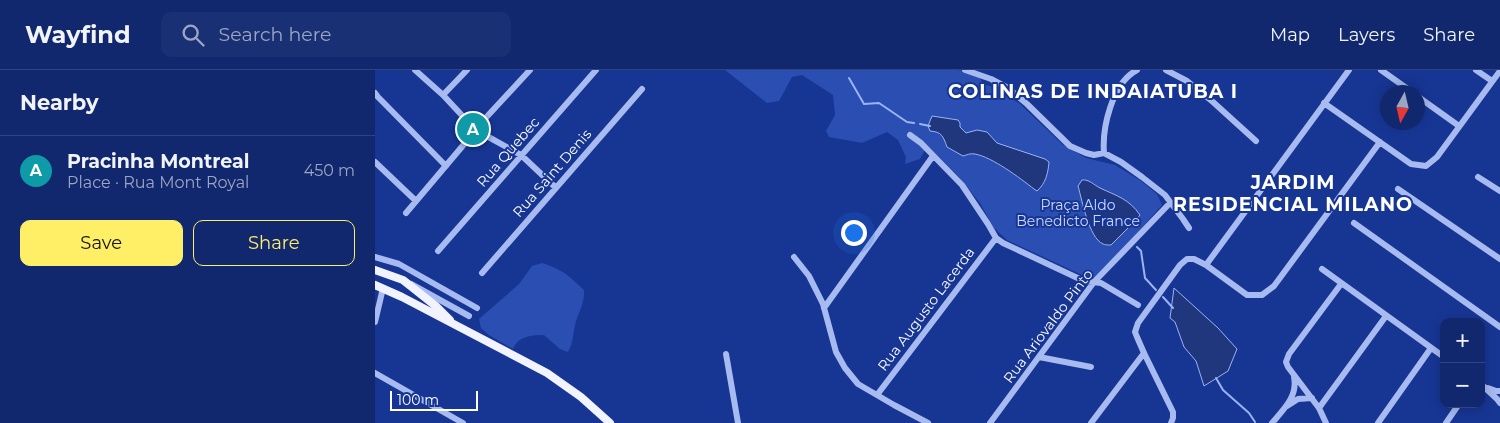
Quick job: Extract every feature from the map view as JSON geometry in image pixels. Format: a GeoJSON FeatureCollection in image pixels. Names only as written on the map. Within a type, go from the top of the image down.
{"type":"FeatureCollection","features":[{"type":"Feature","properties":{"kind":"main road"},"geometry":{"type":"LineString","coordinates":[[375,280],[380,278],[379,271],[403,280],[437,307],[455,325]]}},
{"type":"Feature","properties":{"kind":"main road"},"geometry":{"type":"LineString","coordinates":[[379,287],[402,296],[564,383],[610,423]]}},
{"type":"Feature","properties":{"kind":"street"},"geometry":{"type":"LineString","coordinates":[[415,70],[471,124]]}},
{"type":"Feature","properties":{"kind":"street"},"geometry":{"type":"LineString","coordinates":[[443,95],[467,70]]}},
{"type":"Feature","properties":{"kind":"street"},"geometry":{"type":"LineString","coordinates":[[481,124],[530,70]]}},
{"type":"Feature","properties":{"kind":"street","name":"Rua Quebec"},"geometry":{"type":"LineString","coordinates":[[439,251],[596,70]]}},
{"type":"Feature","properties":{"kind":"street"},"geometry":{"type":"LineString","coordinates":[[965,70],[991,79],[1008,88],[1070,146],[1094,155],[1104,153],[1121,162],[1165,195],[1189,228]]}},
{"type":"Feature","properties":{"kind":"street"},"geometry":{"type":"LineString","coordinates":[[1104,153],[1103,145],[1106,125],[1115,93],[1123,81],[1137,70]]}},
{"type":"Feature","properties":{"kind":"street"},"geometry":{"type":"LineString","coordinates":[[1166,70],[1187,82],[1213,102],[1256,141]]}},
{"type":"Feature","properties":{"kind":"street"},"geometry":{"type":"LineString","coordinates":[[1206,265],[1349,70]]}},
{"type":"Feature","properties":{"kind":"street"},"geometry":{"type":"LineString","coordinates":[[1381,70],[1403,85]]}},
{"type":"Feature","properties":{"kind":"street"},"geometry":{"type":"LineString","coordinates":[[1476,70],[1492,81]]}},
{"type":"Feature","properties":{"kind":"street"},"geometry":{"type":"LineString","coordinates":[[1324,103],[1411,164],[1426,166],[1437,157],[1500,71]]}},
{"type":"Feature","properties":{"kind":"street","name":"Rua Saint Denis"},"geometry":{"type":"LineString","coordinates":[[482,273],[641,89]]}},
{"type":"Feature","properties":{"kind":"street"},"geometry":{"type":"LineString","coordinates":[[375,93],[446,166]]}},
{"type":"Feature","properties":{"kind":"street"},"geometry":{"type":"LineString","coordinates":[[1425,102],[1459,126]]}},
{"type":"Feature","properties":{"kind":"street"},"geometry":{"type":"LineString","coordinates":[[475,122],[481,124],[484,130],[483,134],[479,138],[471,136],[468,130],[471,124],[475,122]]}},
{"type":"Feature","properties":{"kind":"street"},"geometry":{"type":"LineString","coordinates":[[483,134],[521,155],[555,187]]}},
{"type":"Feature","properties":{"kind":"street"},"geometry":{"type":"LineString","coordinates":[[910,135],[962,185],[995,238],[1084,281],[1101,283],[1138,305]]}},
{"type":"Feature","properties":{"kind":"street"},"geometry":{"type":"LineString","coordinates":[[406,213],[471,136]]}},
{"type":"Feature","properties":{"kind":"street"},"geometry":{"type":"LineString","coordinates":[[1171,423],[1173,412],[1143,353],[1135,332],[1138,323],[1183,262],[1191,258],[1206,265],[1247,294],[1262,295],[1273,286],[1381,142]]}},
{"type":"Feature","properties":{"kind":"street"},"geometry":{"type":"LineString","coordinates":[[824,308],[933,156]]}},
{"type":"Feature","properties":{"kind":"street"},"geometry":{"type":"LineString","coordinates":[[375,162],[416,201]]}},
{"type":"Feature","properties":{"kind":"street"},"geometry":{"type":"LineString","coordinates":[[1478,177],[1500,191]]}},
{"type":"Feature","properties":{"kind":"street"},"geometry":{"type":"LineString","coordinates":[[1398,189],[1500,259]]}},
{"type":"Feature","properties":{"kind":"street","name":"Rua Ariovaldo Pinto"},"geometry":{"type":"LineString","coordinates":[[990,423],[1094,282],[1170,203]]}},
{"type":"Feature","properties":{"kind":"street"},"geometry":{"type":"LineString","coordinates":[[1354,223],[1500,327]]}},
{"type":"Feature","properties":{"kind":"street","name":"Rua Augusto Lacerda"},"geometry":{"type":"LineString","coordinates":[[877,395],[995,238]]}},
{"type":"Feature","properties":{"kind":"street"},"geometry":{"type":"LineString","coordinates":[[794,257],[809,276],[824,308],[836,352],[845,368],[858,384],[929,423]]}},
{"type":"Feature","properties":{"kind":"street"},"geometry":{"type":"LineString","coordinates":[[375,258],[399,264],[477,308]]}},
{"type":"Feature","properties":{"kind":"street"},"geometry":{"type":"LineString","coordinates":[[1322,269],[1440,354]]}},
{"type":"Feature","properties":{"kind":"street"},"geometry":{"type":"LineString","coordinates":[[403,280],[469,316]]}},
{"type":"Feature","properties":{"kind":"street"},"geometry":{"type":"LineString","coordinates":[[1326,423],[1319,408],[1287,367],[1286,362],[1289,354],[1341,284]]}},
{"type":"Feature","properties":{"kind":"street"},"geometry":{"type":"LineString","coordinates":[[375,322],[379,287]]}},
{"type":"Feature","properties":{"kind":"street"},"geometry":{"type":"LineString","coordinates":[[439,300],[445,290]]}},
{"type":"Feature","properties":{"kind":"street"},"geometry":{"type":"LineString","coordinates":[[1319,408],[1386,316]]}},
{"type":"Feature","properties":{"kind":"street"},"geometry":{"type":"LineString","coordinates":[[1377,423],[1431,348]]}},
{"type":"Feature","properties":{"kind":"street"},"geometry":{"type":"LineString","coordinates":[[1091,423],[1143,353]]}},
{"type":"Feature","properties":{"kind":"street"},"geometry":{"type":"LineString","coordinates":[[726,354],[738,423]]}},
{"type":"Feature","properties":{"kind":"street"},"geometry":{"type":"LineString","coordinates":[[1039,357],[1091,367]]}},
{"type":"Feature","properties":{"kind":"street"},"geometry":{"type":"LineString","coordinates":[[375,373],[463,423]]}},
{"type":"Feature","properties":{"kind":"street"},"geometry":{"type":"LineString","coordinates":[[1272,423],[1286,407],[1295,389],[1293,374]]}},
{"type":"Feature","properties":{"kind":"street"},"geometry":{"type":"LineString","coordinates":[[1485,387],[1500,391]]}},
{"type":"Feature","properties":{"kind":"street"},"geometry":{"type":"LineString","coordinates":[[1485,388],[1500,403]]}},
{"type":"Feature","properties":{"kind":"street"},"geometry":{"type":"LineString","coordinates":[[1286,407],[1299,399],[1312,398]]}},
{"type":"Feature","properties":{"kind":"street"},"geometry":{"type":"LineString","coordinates":[[1446,423],[1456,408]]}},
{"type":"Feature","properties":{"kind":"green space","name":"Praça Aldo Benedicto France"},"geometry":{"type":"Polygon","coordinates":[[[725,70],[958,70],[977,73],[983,84],[1005,91],[1006,96],[1019,103],[1062,144],[1086,158],[1115,165],[1141,181],[1157,194],[1162,205],[1096,279],[1082,275],[1007,240],[994,228],[980,203],[959,177],[936,154],[926,148],[920,159],[905,164],[906,157],[898,140],[887,132],[862,143],[829,137],[826,131],[835,115],[833,95],[802,75],[792,77],[779,101],[767,103],[725,70]]]}},
{"type":"Feature","properties":{"kind":"green space"},"geometry":{"type":"Polygon","coordinates":[[[542,263],[565,274],[584,290],[582,304],[568,352],[560,349],[544,335],[530,336],[522,339],[518,341],[513,349],[481,328],[479,319],[519,284],[532,266],[542,263]]]}},
{"type":"Feature","properties":{"kind":"shaded area"},"geometry":{"type":"Polygon","coordinates":[[[932,116],[958,120],[960,127],[966,133],[977,130],[987,132],[997,143],[1045,159],[1049,162],[1043,185],[1037,191],[989,159],[973,154],[963,156],[947,147],[941,135],[930,131],[928,126],[932,116]]]}},
{"type":"Feature","properties":{"kind":"shaded area"},"geometry":{"type":"Polygon","coordinates":[[[1082,180],[1089,181],[1122,198],[1140,215],[1111,245],[1104,244],[1098,240],[1090,227],[1078,186],[1082,180]]]}},
{"type":"Feature","properties":{"kind":"shaded area"},"geometry":{"type":"Polygon","coordinates":[[[1174,288],[1218,328],[1237,349],[1228,371],[1204,386],[1196,361],[1184,347],[1175,322],[1170,318],[1174,288]]]}},
{"type":"Feature","properties":{"kind":"waterway"},"geometry":{"type":"LineString","coordinates":[[849,78],[864,104],[879,103],[907,122],[914,123]]}},
{"type":"Feature","properties":{"kind":"waterway"},"geometry":{"type":"LineString","coordinates":[[920,124],[930,126]]}},
{"type":"Feature","properties":{"kind":"waterway"},"geometry":{"type":"LineString","coordinates":[[1137,247],[1141,251],[1145,278],[1156,290]]}},
{"type":"Feature","properties":{"kind":"waterway"},"geometry":{"type":"LineString","coordinates":[[1163,297],[1173,308]]}},
{"type":"Feature","properties":{"kind":"waterway"},"geometry":{"type":"LineString","coordinates":[[1216,378],[1223,390],[1249,413],[1255,422]]}},
{"type":"Feature","properties":{"kind":"place","name":"Pracinha Montreal"},"geometry":{"type":"Point","coordinates":[473,129]}},
{"type":"Feature","properties":{"kind":"district","name":"COLINAS DE INDAIATUBA I"},"geometry":{"type":"Point","coordinates":[1093,91]}},
{"type":"Feature","properties":{"kind":"district","name":"JARDIM RESIDENCIAL MILANO"},"geometry":{"type":"Point","coordinates":[1293,193]}}]}
